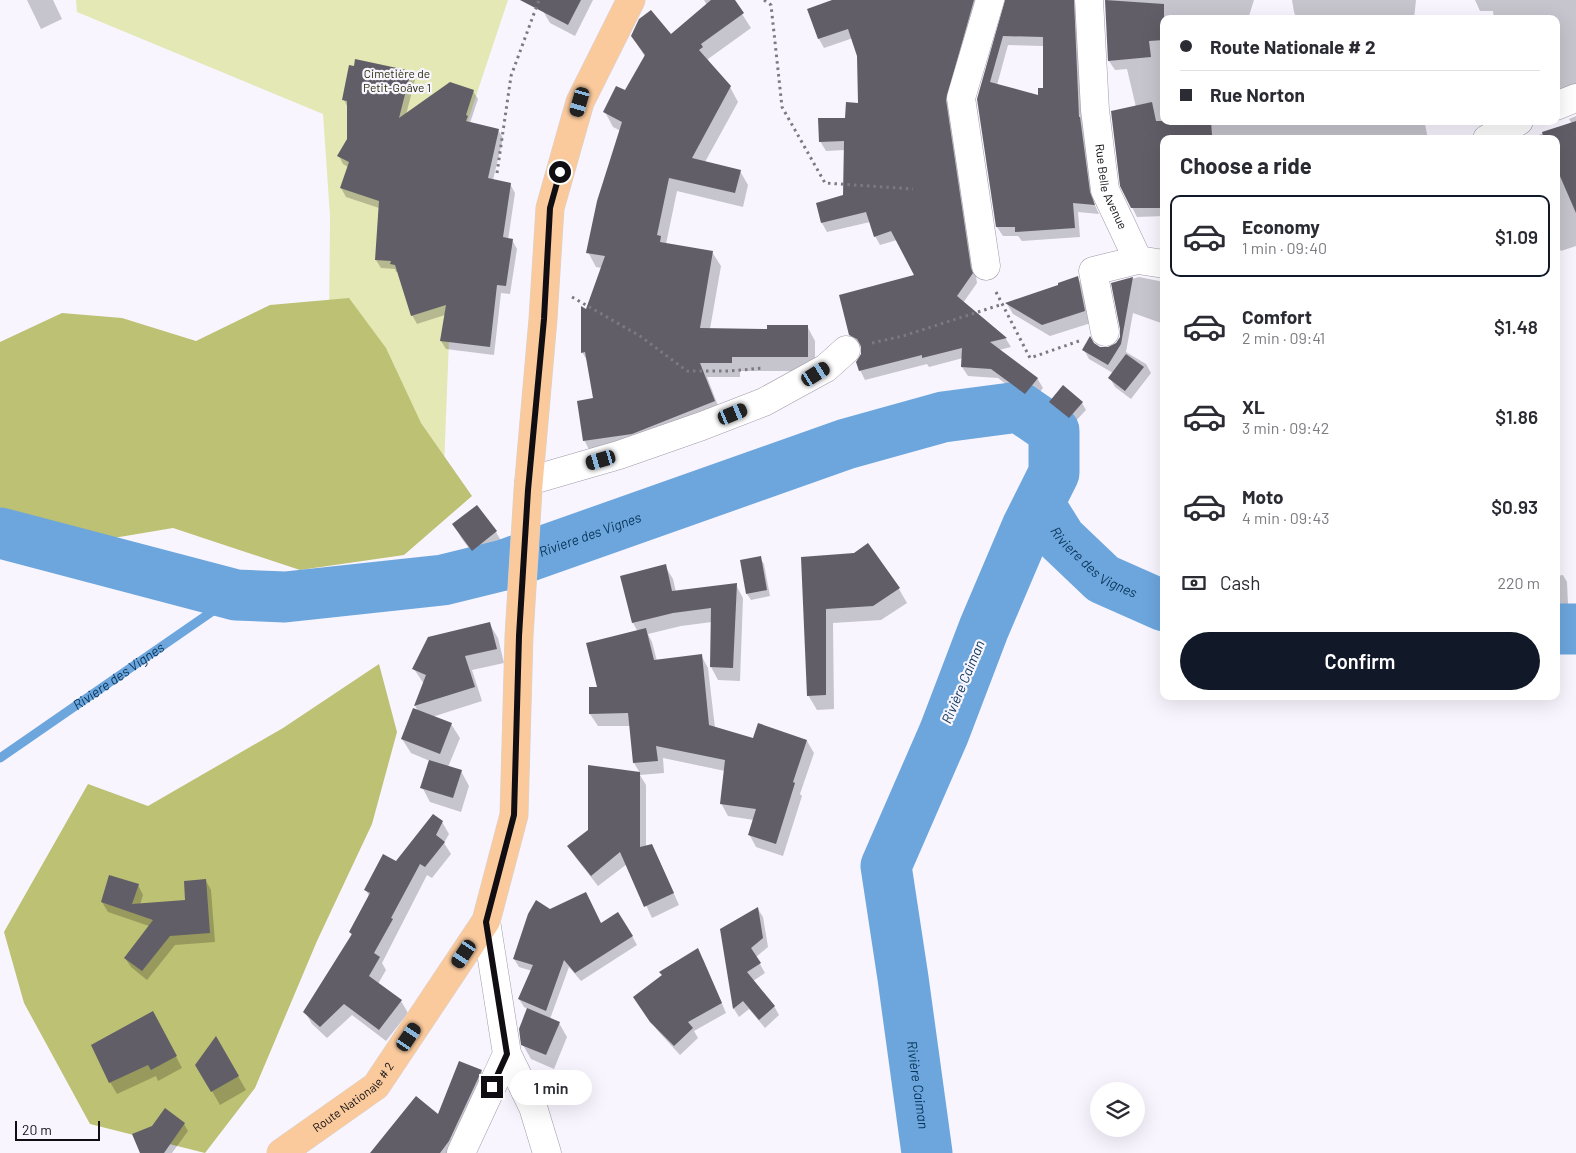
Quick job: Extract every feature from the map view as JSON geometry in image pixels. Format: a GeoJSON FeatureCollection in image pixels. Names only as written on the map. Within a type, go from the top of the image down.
{"type":"FeatureCollection","features":[{"type":"Feature","properties":{"kind":"main road"},"geometry":{"type":"LineString","coordinates":[[528,485],[545,295],[550,208],[580,102],[631,0]]}},
{"type":"Feature","properties":{"kind":"main road","name":"Route Nationale # 2"},"geometry":{"type":"LineString","coordinates":[[281,1153],[376,1086],[486,922],[514,815],[519,636],[528,485]]}},
{"type":"Feature","properties":{"kind":"street"},"geometry":{"type":"LineString","coordinates":[[986,266],[961,98],[990,0]]}},
{"type":"Feature","properties":{"kind":"street","name":"Rue Belle Avenue"},"geometry":{"type":"LineString","coordinates":[[1090,0],[1095,110],[1105,190],[1151,262],[1092,271],[1106,332]]}},
{"type":"Feature","properties":{"kind":"street"},"geometry":{"type":"LineString","coordinates":[[1560,104],[1576,98]]}},
{"type":"Feature","properties":{"kind":"street"},"geometry":{"type":"LineString","coordinates":[[1494,135],[1511,125]]}},
{"type":"Feature","properties":{"kind":"street"},"geometry":{"type":"LineString","coordinates":[[528,485],[702,426],[764,402],[826,368],[846,350]]}},
{"type":"Feature","properties":{"kind":"street"},"geometry":{"type":"LineString","coordinates":[[486,922],[507,1054],[533,1107],[547,1153]]}},
{"type":"Feature","properties":{"kind":"street"},"geometry":{"type":"LineString","coordinates":[[461,1153],[507,1054]]}},
{"type":"Feature","properties":{"kind":"path"},"geometry":{"type":"LineString","coordinates":[[497,173],[511,76],[539,0]]}},
{"type":"Feature","properties":{"kind":"path"},"geometry":{"type":"LineString","coordinates":[[764,0],[771,5],[782,106],[825,183],[913,189]]}},
{"type":"Feature","properties":{"kind":"path"},"geometry":{"type":"LineString","coordinates":[[986,266],[1030,358],[1106,332]]}},
{"type":"Feature","properties":{"kind":"path"},"geometry":{"type":"LineString","coordinates":[[545,295],[568,294],[640,336],[686,371],[773,368]]}},
{"type":"Feature","properties":{"kind":"path"},"geometry":{"type":"LineString","coordinates":[[846,350],[902,336],[1003,304]]}},
{"type":"Feature","properties":{"kind":"green space","name":"Cimetière de Petit-Goâve 1"},"geometry":{"type":"Polygon","coordinates":[[[76,0],[508,0],[466,126],[451,289],[444,467],[329,336],[330,216],[323,114],[77,12],[76,0]]]}},
{"type":"Feature","properties":{"kind":"green space"},"geometry":{"type":"Polygon","coordinates":[[[349,298],[386,348],[421,423],[472,496],[404,555],[300,570],[173,528],[54,548],[0,519],[0,342],[62,313],[122,318],[196,341],[270,305],[349,298]]]}},
{"type":"Feature","properties":{"kind":"green space"},"geometry":{"type":"Polygon","coordinates":[[[379,664],[397,732],[372,824],[317,941],[255,1088],[205,1153],[90,1124],[24,1003],[4,932],[88,784],[148,806],[283,728],[379,664]]]}},
{"type":"Feature","properties":{"kind":"building"},"geometry":{"type":"Polygon","coordinates":[[[520,0],[581,0],[568,25],[520,0]]]}},
{"type":"Feature","properties":{"kind":"building"},"geometry":{"type":"Polygon","coordinates":[[[711,0],[735,0],[744,13],[701,44],[703,47],[699,50],[731,86],[692,158],[741,170],[735,193],[669,178],[657,235],[661,236],[660,242],[713,251],[700,328],[767,329],[767,325],[808,325],[808,357],[732,357],[732,363],[700,363],[715,401],[632,434],[583,441],[577,401],[593,398],[585,352],[581,353],[581,306],[586,309],[605,256],[586,253],[597,201],[622,122],[603,112],[616,86],[625,90],[645,55],[631,36],[639,19],[651,10],[671,34],[711,0]]]}},
{"type":"Feature","properties":{"kind":"building"},"geometry":{"type":"Polygon","coordinates":[[[832,0],[974,0],[946,100],[973,273],[957,296],[1007,338],[990,342],[1038,378],[1025,394],[991,369],[961,367],[962,348],[922,358],[922,355],[859,371],[856,362],[861,354],[861,346],[857,339],[849,335],[839,295],[914,275],[891,231],[874,237],[866,212],[821,223],[816,203],[843,195],[844,141],[819,142],[818,118],[845,118],[846,102],[858,103],[857,56],[848,29],[818,39],[807,9],[832,0]]]}},
{"type":"Feature","properties":{"kind":"building"},"geometry":{"type":"Polygon","coordinates":[[[1005,0],[1074,0],[1079,117],[1090,192],[1095,205],[1073,203],[1075,228],[1015,232],[1015,227],[996,227],[977,99],[1005,0]],[[1003,36],[990,82],[1038,95],[1038,88],[1043,88],[1043,37],[1003,36]]]}},
{"type":"Feature","properties":{"kind":"building"},"geometry":{"type":"Polygon","coordinates":[[[1105,0],[1164,4],[1164,15],[1160,15],[1160,40],[1149,41],[1151,57],[1108,61],[1105,0]]]}},
{"type":"Feature","properties":{"kind":"building"},"geometry":{"type":"Polygon","coordinates":[[[355,59],[411,71],[399,118],[450,82],[474,90],[466,121],[499,129],[488,178],[511,183],[503,237],[513,239],[506,286],[497,285],[490,347],[440,341],[446,305],[411,316],[395,265],[390,264],[391,261],[375,260],[379,201],[340,188],[349,162],[337,156],[347,139],[347,101],[342,100],[349,65],[354,66],[355,59]]]}},
{"type":"Feature","properties":{"kind":"building"},"geometry":{"type":"Polygon","coordinates":[[[1152,102],[1156,121],[1160,121],[1160,125],[1211,125],[1212,135],[1160,135],[1160,208],[1131,208],[1120,186],[1111,111],[1152,102]]]}},
{"type":"Feature","properties":{"kind":"building"},"geometry":{"type":"Polygon","coordinates":[[[1576,121],[1576,213],[1560,176],[1560,135],[1543,135],[1542,132],[1576,121]]]}},
{"type":"Feature","properties":{"kind":"building"},"geometry":{"type":"Polygon","coordinates":[[[1078,276],[1085,311],[1042,325],[1005,303],[1058,285],[1058,283],[1078,276]]]}},
{"type":"Feature","properties":{"kind":"building"},"geometry":{"type":"Polygon","coordinates":[[[1133,277],[1121,344],[1108,365],[1082,350],[1090,336],[1094,343],[1100,347],[1108,347],[1116,343],[1120,337],[1120,329],[1111,283],[1133,277]]]}},
{"type":"Feature","properties":{"kind":"building"},"geometry":{"type":"Polygon","coordinates":[[[1126,354],[1144,367],[1125,391],[1108,378],[1126,354]]]}},
{"type":"Feature","properties":{"kind":"building"},"geometry":{"type":"Polygon","coordinates":[[[1063,385],[1083,402],[1069,418],[1049,402],[1063,385]]]}},
{"type":"Feature","properties":{"kind":"building"},"geometry":{"type":"Polygon","coordinates":[[[477,505],[497,531],[472,551],[452,524],[477,505]]]}},
{"type":"Feature","properties":{"kind":"building"},"geometry":{"type":"Polygon","coordinates":[[[868,543],[900,588],[873,606],[826,609],[826,695],[807,696],[801,557],[854,553],[868,543]]]}},
{"type":"Feature","properties":{"kind":"building"},"geometry":{"type":"Polygon","coordinates":[[[761,556],[767,590],[746,594],[740,560],[761,556]]]}},
{"type":"Feature","properties":{"kind":"building"},"geometry":{"type":"Polygon","coordinates":[[[666,564],[672,591],[737,583],[733,668],[710,667],[711,608],[673,613],[632,623],[620,576],[666,564]]]}},
{"type":"Feature","properties":{"kind":"building"},"geometry":{"type":"Polygon","coordinates":[[[490,622],[497,649],[465,656],[475,687],[414,706],[426,675],[412,669],[428,637],[490,622]]]}},
{"type":"Feature","properties":{"kind":"building"},"geometry":{"type":"Polygon","coordinates":[[[646,628],[654,660],[702,654],[709,725],[753,738],[758,723],[807,740],[776,844],[748,835],[756,809],[720,804],[725,760],[656,746],[658,761],[633,763],[628,713],[589,714],[589,687],[597,687],[586,643],[646,628]]]}},
{"type":"Feature","properties":{"kind":"building"},"geometry":{"type":"Polygon","coordinates":[[[413,708],[452,723],[440,754],[401,739],[413,708]]]}},
{"type":"Feature","properties":{"kind":"building"},"geometry":{"type":"Polygon","coordinates":[[[429,760],[462,770],[453,798],[420,788],[429,760]]]}},
{"type":"Feature","properties":{"kind":"building"},"geometry":{"type":"Polygon","coordinates":[[[588,765],[640,772],[640,847],[652,844],[674,893],[644,907],[620,852],[591,876],[567,846],[588,830],[588,765]]]}},
{"type":"Feature","properties":{"kind":"building"},"geometry":{"type":"Polygon","coordinates":[[[433,814],[443,821],[436,835],[445,842],[425,867],[420,864],[374,953],[380,957],[369,976],[402,1000],[379,1030],[344,1004],[320,1027],[303,1012],[352,934],[349,932],[370,893],[364,890],[383,854],[396,861],[433,814]]]}},
{"type":"Feature","properties":{"kind":"building"},"geometry":{"type":"Polygon","coordinates":[[[109,875],[139,884],[132,904],[185,900],[184,881],[206,879],[210,933],[170,936],[142,971],[124,958],[153,920],[101,902],[109,875]]]}},
{"type":"Feature","properties":{"kind":"building"},"geometry":{"type":"Polygon","coordinates":[[[586,892],[601,923],[618,912],[633,936],[575,973],[564,960],[546,1011],[518,999],[533,965],[513,959],[528,914],[536,900],[550,909],[586,892]]]}},
{"type":"Feature","properties":{"kind":"building"},"geometry":{"type":"Polygon","coordinates":[[[758,907],[763,938],[751,948],[761,963],[747,972],[775,1006],[759,1020],[743,1001],[733,1009],[720,929],[758,907]]]}},
{"type":"Feature","properties":{"kind":"building"},"geometry":{"type":"Polygon","coordinates":[[[698,948],[722,1003],[688,1022],[693,1028],[674,1046],[650,1022],[633,997],[662,975],[659,972],[698,948]]]}},
{"type":"Feature","properties":{"kind":"building"},"geometry":{"type":"Polygon","coordinates":[[[527,1008],[560,1022],[546,1055],[521,1045],[519,1029],[527,1008]]]}},
{"type":"Feature","properties":{"kind":"building"},"geometry":{"type":"Polygon","coordinates":[[[153,1011],[177,1056],[151,1070],[148,1065],[109,1083],[91,1045],[153,1011]]]}},
{"type":"Feature","properties":{"kind":"building"},"geometry":{"type":"Polygon","coordinates":[[[216,1036],[239,1076],[211,1092],[195,1065],[216,1036]]]}},
{"type":"Feature","properties":{"kind":"building"},"geometry":{"type":"Polygon","coordinates":[[[459,1061],[482,1070],[449,1141],[440,1153],[370,1153],[416,1096],[438,1114],[459,1061]]]}},
{"type":"Feature","properties":{"kind":"building"},"geometry":{"type":"Polygon","coordinates":[[[165,1108],[185,1123],[164,1153],[140,1153],[132,1134],[152,1126],[165,1108]]]}},
{"type":"Feature","properties":{"kind":"waterway","name":"Rivière Caiman"},"geometry":{"type":"LineString","coordinates":[[0,533],[236,595],[285,597],[443,580],[504,565],[846,444],[943,417],[1019,407],[1054,431],[1054,473],[1027,527],[984,628],[944,733],[886,866],[927,1153]]}},
{"type":"Feature","properties":{"kind":"waterway","name":"Riviere des Vignes"},"geometry":{"type":"LineString","coordinates":[[1039,504],[1061,539],[1103,579],[1160,604]]}},
{"type":"Feature","properties":{"kind":"waterway","name":"Riviere des Vignes"},"geometry":{"type":"LineString","coordinates":[[0,758],[236,595]]}},
{"type":"Feature","properties":{"kind":"waterway","name":"Riviere des Vignes"},"geometry":{"type":"LineString","coordinates":[[1560,629],[1576,629]]}},
{"type":"Feature","properties":{"kind":"route"},"geometry":{"type":"LineString","coordinates":[[492,1087],[507,1054],[486,922],[514,815],[519,636],[528,490],[544,319],[550,208],[560,172]]}}]}
